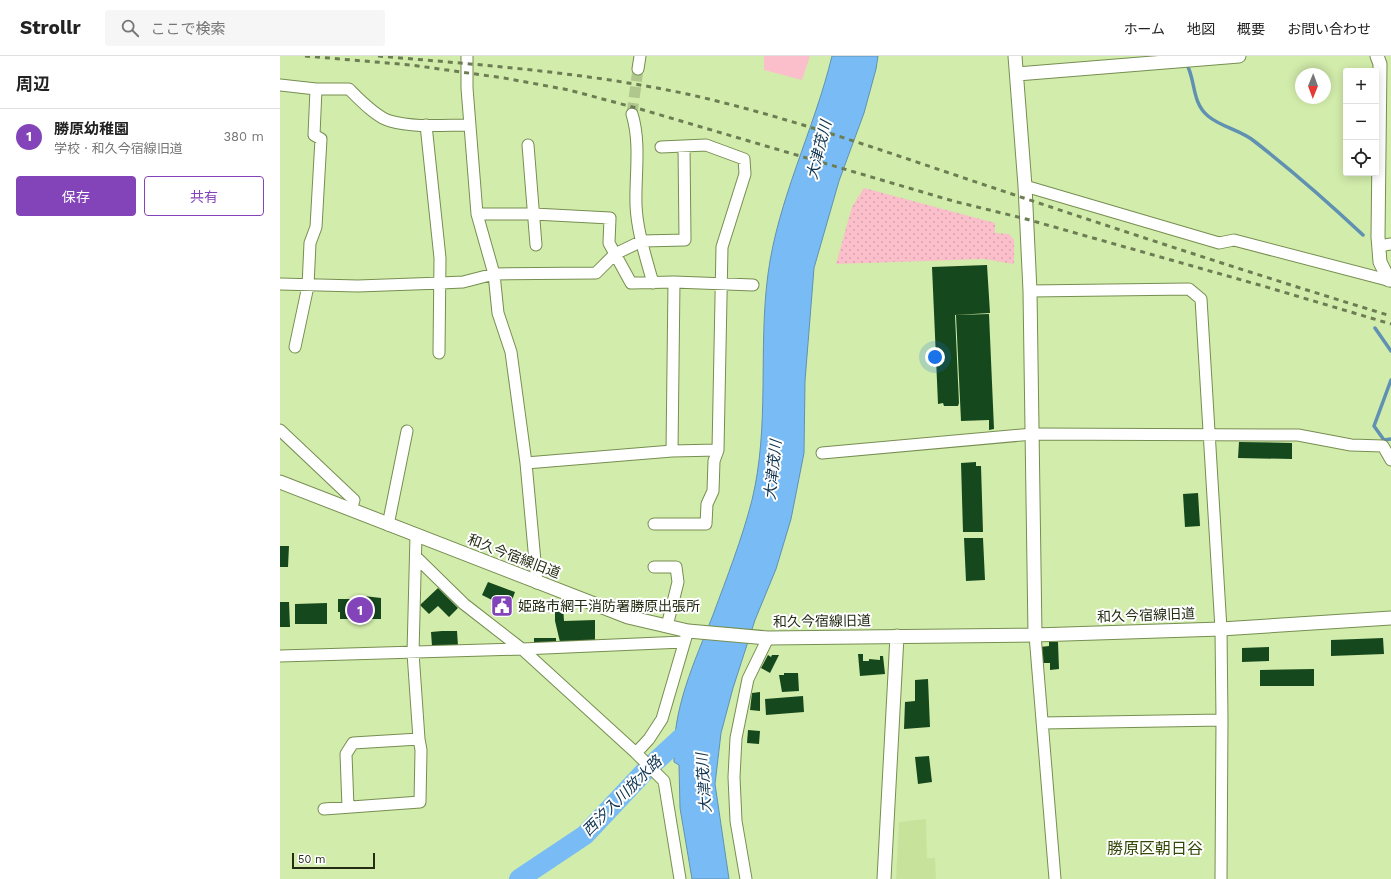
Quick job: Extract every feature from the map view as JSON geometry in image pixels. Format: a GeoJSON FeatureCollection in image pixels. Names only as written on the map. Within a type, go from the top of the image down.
{"type":"FeatureCollection","features":[{"type":"Feature","properties":{"kind":"street"},"geometry":{"type":"LineString","coordinates":[[467,56],[467,88],[477,214],[494,274],[498,312],[511,352],[526,463],[538,583]]}},
{"type":"Feature","properties":{"kind":"street"},"geometry":{"type":"LineString","coordinates":[[638,69],[640,56]]}},
{"type":"Feature","properties":{"kind":"street"},"geometry":{"type":"LineString","coordinates":[[1016,56],[1025,186],[1030,291],[1035,635],[1055,879]]}},
{"type":"Feature","properties":{"kind":"street"},"geometry":{"type":"LineString","coordinates":[[1017,74],[1239,56]]}},
{"type":"Feature","properties":{"kind":"street"},"geometry":{"type":"LineString","coordinates":[[1377,56],[1380,64],[1385,245],[1380,262],[1390,280]]}},
{"type":"Feature","properties":{"kind":"street"},"geometry":{"type":"LineString","coordinates":[[280,85],[316,89],[349,89],[365,105],[389,121],[426,125],[470,126]]}},
{"type":"Feature","properties":{"kind":"street"},"geometry":{"type":"LineString","coordinates":[[295,346],[308,286],[310,243],[316,227],[321,138],[314,136],[316,89]]}},
{"type":"Feature","properties":{"kind":"street"},"geometry":{"type":"LineString","coordinates":[[632,114],[636,127],[636,207],[642,240],[653,283]]}},
{"type":"Feature","properties":{"kind":"street"},"geometry":{"type":"LineString","coordinates":[[426,125],[440,258],[441,283],[439,353]]}},
{"type":"Feature","properties":{"kind":"street"},"geometry":{"type":"LineString","coordinates":[[528,144],[536,245]]}},
{"type":"Feature","properties":{"kind":"street"},"geometry":{"type":"LineString","coordinates":[[654,524],[706,524],[707,504],[713,491],[714,461],[718,450],[723,285],[722,247],[745,174],[744,159],[706,145],[661,147]]}},
{"type":"Feature","properties":{"kind":"street"},"geometry":{"type":"LineString","coordinates":[[280,284],[308,286],[441,283],[463,282],[494,274],[596,273],[614,254],[642,240],[685,240],[684,146]]}},
{"type":"Feature","properties":{"kind":"street"},"geometry":{"type":"LineString","coordinates":[[1025,186],[1219,243],[1234,240],[1390,280]]}},
{"type":"Feature","properties":{"kind":"street"},"geometry":{"type":"LineString","coordinates":[[477,214],[534,214],[610,218],[609,243],[631,283],[674,282],[753,285]]}},
{"type":"Feature","properties":{"kind":"street"},"geometry":{"type":"LineString","coordinates":[[672,451],[674,282]]}},
{"type":"Feature","properties":{"kind":"street"},"geometry":{"type":"LineString","coordinates":[[1030,291],[1190,289],[1201,299],[1208,435],[1221,629],[1221,879]]}},
{"type":"Feature","properties":{"kind":"street"},"geometry":{"type":"LineString","coordinates":[[280,430],[354,500],[351,510]]}},
{"type":"Feature","properties":{"kind":"street"},"geometry":{"type":"LineString","coordinates":[[388,525],[407,431]]}},
{"type":"Feature","properties":{"kind":"street"},"geometry":{"type":"LineString","coordinates":[[822,453],[1033,434],[1298,434],[1351,445],[1387,446],[1391,460]]}},
{"type":"Feature","properties":{"kind":"street"},"geometry":{"type":"LineString","coordinates":[[526,463],[672,451],[718,450]]}},
{"type":"Feature","properties":{"kind":"street","name":"和久今宿線旧道"},"geometry":{"type":"LineString","coordinates":[[280,482],[628,618],[667,626],[686,637],[768,638],[1035,635],[1221,629],[1391,618]]}},
{"type":"Feature","properties":{"kind":"street"},"geometry":{"type":"LineString","coordinates":[[324,809],[420,802],[421,750],[413,653],[416,535]]}},
{"type":"Feature","properties":{"kind":"street"},"geometry":{"type":"LineString","coordinates":[[416,557],[464,604],[522,649],[636,753],[664,781],[680,879]]}},
{"type":"Feature","properties":{"kind":"street"},"geometry":{"type":"LineString","coordinates":[[654,567],[676,567],[678,582],[667,626]]}},
{"type":"Feature","properties":{"kind":"street"},"geometry":{"type":"LineString","coordinates":[[884,879],[897,636]]}},
{"type":"Feature","properties":{"kind":"street"},"geometry":{"type":"LineString","coordinates":[[280,656],[522,649],[686,637],[662,718],[649,739],[636,753]]}},
{"type":"Feature","properties":{"kind":"street"},"geometry":{"type":"LineString","coordinates":[[746,879],[736,821],[734,777],[736,738],[748,679],[768,638]]}},
{"type":"Feature","properties":{"kind":"street"},"geometry":{"type":"LineString","coordinates":[[1042,723],[1222,720]]}},
{"type":"Feature","properties":{"kind":"street"},"geometry":{"type":"LineString","coordinates":[[348,807],[346,754],[353,744],[419,740]]}},
{"type":"Feature","properties":{"kind":"shaded area"},"geometry":{"type":"Polygon","coordinates":[[[764,56],[810,56],[802,80],[764,70],[764,56]]]}},
{"type":"Feature","properties":{"kind":"shaded area"},"geometry":{"type":"Polygon","coordinates":[[[864,188],[995,223],[995,233],[1009,234],[1014,240],[1014,264],[984,259],[836,264],[852,207],[864,188]]]}},
{"type":"Feature","properties":{"kind":"shaded area"},"geometry":{"type":"Polygon","coordinates":[[[926,819],[927,858],[935,858],[936,879],[896,879],[899,822],[926,819]]]}},
{"type":"Feature","properties":{"kind":"water","name":"大津茂川"},"geometry":{"type":"Polygon","coordinates":[[[832,56],[878,56],[864,113],[839,181],[814,268],[805,381],[804,453],[791,519],[776,569],[755,620],[733,688],[721,733],[715,784],[729,879],[692,879],[680,808],[679,765],[674,762],[674,742],[680,705],[734,558],[752,500],[761,444],[765,302],[773,246],[788,192],[816,111],[832,56]]]}},
{"type":"Feature","properties":{"kind":"building"},"geometry":{"type":"Polygon","coordinates":[[[987,265],[990,313],[955,315],[959,403],[958,406],[944,406],[943,403],[938,404],[932,267],[987,265]]]}},
{"type":"Feature","properties":{"kind":"building"},"geometry":{"type":"Polygon","coordinates":[[[989,314],[994,429],[989,430],[989,420],[961,421],[956,315],[989,314]]]}},
{"type":"Feature","properties":{"kind":"building"},"geometry":{"type":"Polygon","coordinates":[[[1239,442],[1292,443],[1292,459],[1238,458],[1239,442]]]}},
{"type":"Feature","properties":{"kind":"building"},"geometry":{"type":"Polygon","coordinates":[[[976,462],[976,466],[981,466],[983,532],[963,532],[961,463],[976,462]]]}},
{"type":"Feature","properties":{"kind":"building"},"geometry":{"type":"Polygon","coordinates":[[[1198,493],[1200,526],[1185,527],[1183,494],[1198,493]]]}},
{"type":"Feature","properties":{"kind":"building"},"geometry":{"type":"Polygon","coordinates":[[[964,538],[983,538],[985,580],[966,581],[964,538]]]}},
{"type":"Feature","properties":{"kind":"building"},"geometry":{"type":"Polygon","coordinates":[[[280,546],[289,546],[288,567],[280,567],[280,546]]]}},
{"type":"Feature","properties":{"kind":"building"},"geometry":{"type":"Polygon","coordinates":[[[488,582],[515,592],[510,606],[505,604],[503,609],[491,604],[492,600],[482,595],[488,582]]]}},
{"type":"Feature","properties":{"kind":"building"},"geometry":{"type":"Polygon","coordinates":[[[438,588],[458,608],[449,617],[438,606],[429,614],[420,605],[438,588]]]}},
{"type":"Feature","properties":{"kind":"building"},"geometry":{"type":"Polygon","coordinates":[[[364,596],[381,598],[381,619],[340,619],[340,612],[338,612],[338,599],[364,599],[364,596]]]}},
{"type":"Feature","properties":{"kind":"building"},"geometry":{"type":"Polygon","coordinates":[[[280,602],[289,602],[290,627],[280,627],[280,602]]]}},
{"type":"Feature","properties":{"kind":"building"},"geometry":{"type":"Polygon","coordinates":[[[327,603],[327,624],[295,624],[295,604],[327,603]]]}},
{"type":"Feature","properties":{"kind":"building"},"geometry":{"type":"Polygon","coordinates":[[[555,606],[563,606],[564,621],[595,620],[595,641],[560,642],[555,621],[555,606]]]}},
{"type":"Feature","properties":{"kind":"building"},"geometry":{"type":"Polygon","coordinates":[[[457,631],[458,646],[432,646],[431,632],[457,631]]]}},
{"type":"Feature","properties":{"kind":"building"},"geometry":{"type":"Polygon","coordinates":[[[534,638],[556,638],[556,644],[534,645],[534,638]]]}},
{"type":"Feature","properties":{"kind":"building"},"geometry":{"type":"Polygon","coordinates":[[[1383,638],[1384,654],[1331,656],[1331,640],[1383,638]]]}},
{"type":"Feature","properties":{"kind":"building"},"geometry":{"type":"Polygon","coordinates":[[[1049,642],[1058,642],[1059,669],[1050,670],[1050,663],[1041,663],[1040,647],[1049,646],[1049,642]]]}},
{"type":"Feature","properties":{"kind":"building"},"geometry":{"type":"Polygon","coordinates":[[[1269,647],[1269,661],[1242,662],[1242,648],[1269,647]]]}},
{"type":"Feature","properties":{"kind":"building"},"geometry":{"type":"Polygon","coordinates":[[[858,654],[863,654],[863,661],[869,661],[869,659],[880,660],[880,656],[883,656],[885,674],[860,676],[858,654]]]}},
{"type":"Feature","properties":{"kind":"building"},"geometry":{"type":"Polygon","coordinates":[[[768,655],[771,657],[772,655],[779,655],[770,673],[761,668],[768,655]]]}},
{"type":"Feature","properties":{"kind":"building"},"geometry":{"type":"Polygon","coordinates":[[[1314,669],[1314,686],[1260,686],[1260,670],[1314,669]]]}},
{"type":"Feature","properties":{"kind":"building"},"geometry":{"type":"Polygon","coordinates":[[[784,673],[798,673],[799,691],[782,692],[779,675],[784,675],[784,673]]]}},
{"type":"Feature","properties":{"kind":"building"},"geometry":{"type":"Polygon","coordinates":[[[928,679],[930,727],[904,729],[905,702],[915,701],[915,680],[928,679]]]}},
{"type":"Feature","properties":{"kind":"building"},"geometry":{"type":"Polygon","coordinates":[[[760,692],[760,711],[750,710],[752,693],[760,692]]]}},
{"type":"Feature","properties":{"kind":"building"},"geometry":{"type":"Polygon","coordinates":[[[803,696],[804,712],[766,715],[765,699],[803,696]]]}},
{"type":"Feature","properties":{"kind":"building"},"geometry":{"type":"Polygon","coordinates":[[[748,730],[760,731],[759,744],[747,743],[748,730]]]}},
{"type":"Feature","properties":{"kind":"building"},"geometry":{"type":"Polygon","coordinates":[[[929,756],[932,782],[918,784],[915,757],[929,756]]]}},
{"type":"Feature","properties":{"kind":"waterway"},"geometry":{"type":"LineString","coordinates":[[1186,63],[1196,97],[1199,104],[1208,116],[1213,120],[1249,137],[1309,186],[1363,235]]}},
{"type":"Feature","properties":{"kind":"waterway"},"geometry":{"type":"LineString","coordinates":[[1375,328],[1391,351]]}},
{"type":"Feature","properties":{"kind":"waterway"},"geometry":{"type":"LineString","coordinates":[[1391,380],[1374,426],[1384,440],[1391,439]]}},
{"type":"Feature","properties":{"kind":"waterway","name":"西汐入川放水路"},"geometry":{"type":"LineString","coordinates":[[519,879],[585,835],[645,771],[694,726]]}},
{"type":"Feature","properties":{"kind":"tunnel"},"geometry":{"type":"LineString","coordinates":[[632,114],[638,69]]}},
{"type":"Feature","properties":{"kind":"railway"},"geometry":{"type":"LineString","coordinates":[[305,56],[411,65],[504,78],[569,90],[640,109],[953,201],[1026,219],[1391,324]]}},
{"type":"Feature","properties":{"kind":"railway"},"geometry":{"type":"LineString","coordinates":[[378,56],[533,70],[610,80],[648,86],[724,103],[798,123],[1185,251],[1391,316]]}},
{"type":"Feature","properties":{"kind":"place","name":"姫路市網干消防署勝原出張所"},"geometry":{"type":"Point","coordinates":[502,606]}},
{"type":"Feature","properties":{"kind":"place","name":"勝原幼稚園"},"geometry":{"type":"Point","coordinates":[360,610]}},
{"type":"Feature","properties":{"kind":"district","name":"勝原区朝日谷"},"geometry":{"type":"Point","coordinates":[1155,848]}}]}
